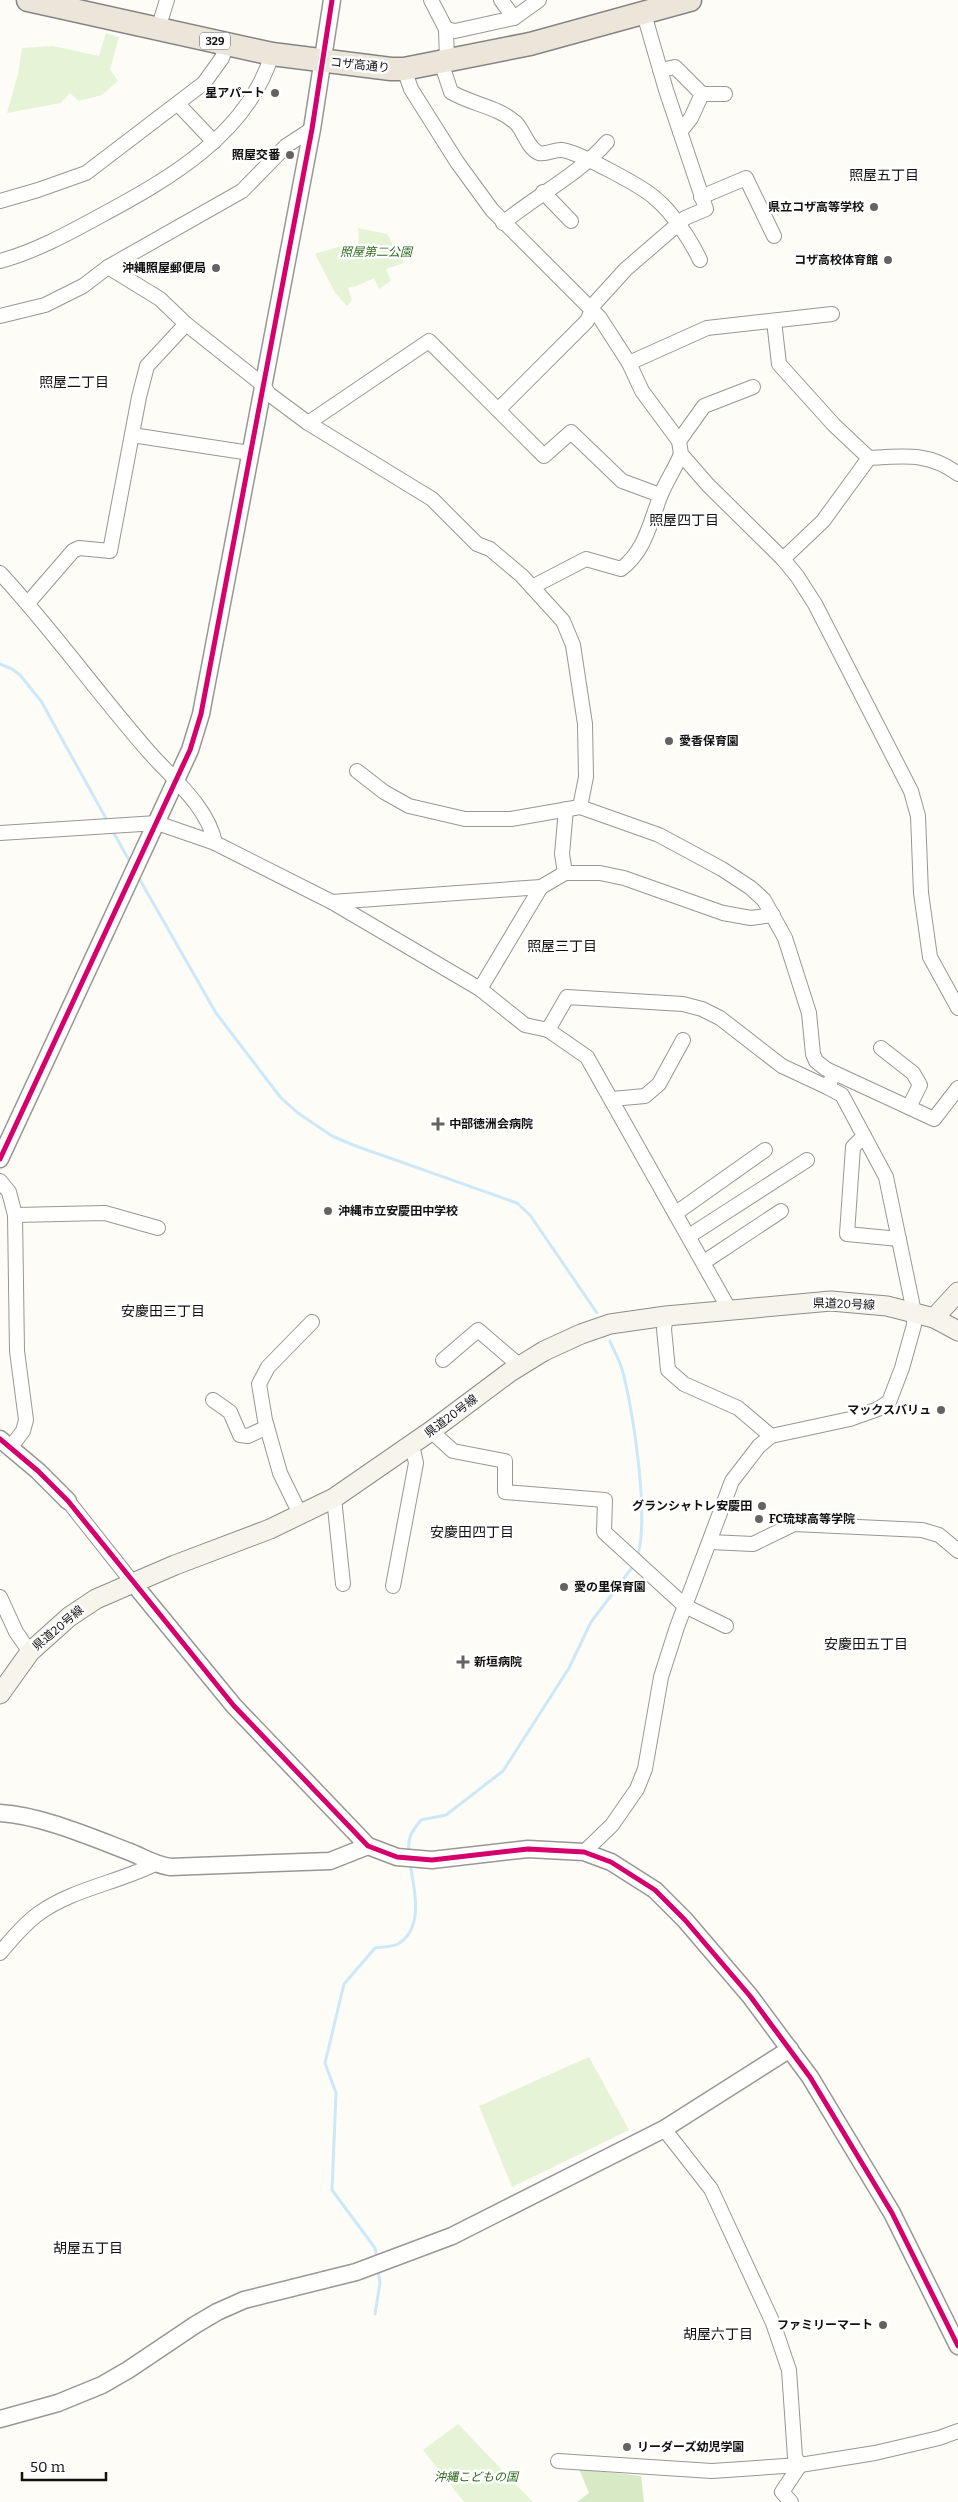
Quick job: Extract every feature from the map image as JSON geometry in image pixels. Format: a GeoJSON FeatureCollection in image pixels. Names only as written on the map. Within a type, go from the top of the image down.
{"type":"FeatureCollection","features":[{"type":"Feature","properties":{"kind":"highway","name":"コザ高通り"},"geometry":{"type":"LineString","coordinates":[[28,0],[57,3],[158,29],[272,54],[375,69],[404,69],[522,46],[644,14],[676,2]]}},
{"type":"Feature","properties":{"kind":"main road"},"geometry":{"type":"LineString","coordinates":[[934,1318],[958,1292]]}},
{"type":"Feature","properties":{"kind":"main road","name":"県道20号線"},"geometry":{"type":"LineString","coordinates":[[0,1694],[30,1652],[82,1607],[133,1583],[301,1516],[334,1498],[544,1351],[610,1324],[730,1309],[800,1303],[856,1302],[914,1312],[934,1318],[958,1331]]}},
{"type":"Feature","properties":{"kind":"street"},"geometry":{"type":"LineString","coordinates":[[158,29],[167,0]]}},
{"type":"Feature","properties":{"kind":"street"},"geometry":{"type":"LineString","coordinates":[[0,1159],[190,750],[203,705],[262,384],[312,129],[332,0]]}},
{"type":"Feature","properties":{"kind":"street"},"geometry":{"type":"LineString","coordinates":[[431,0],[446,29],[444,62],[452,92],[466,101],[496,109],[517,124],[534,150],[540,153],[561,150],[591,160],[656,198],[692,242],[700,260]]}},
{"type":"Feature","properties":{"kind":"street"},"geometry":{"type":"LineString","coordinates":[[501,0],[514,18]]}},
{"type":"Feature","properties":{"kind":"street"},"geometry":{"type":"LineString","coordinates":[[446,29],[455,31],[514,18],[539,0]]}},
{"type":"Feature","properties":{"kind":"street"},"geometry":{"type":"LineString","coordinates":[[498,410],[587,321],[603,293],[626,269],[685,218],[706,209],[660,70],[644,14]]}},
{"type":"Feature","properties":{"kind":"street"},"geometry":{"type":"LineString","coordinates":[[0,201],[86,173],[178,104],[204,82],[222,58],[227,44]]}},
{"type":"Feature","properties":{"kind":"street"},"geometry":{"type":"LineString","coordinates":[[0,261],[78,229],[148,190],[214,142],[239,115],[257,89],[272,54]]}},
{"type":"Feature","properties":{"kind":"street"},"geometry":{"type":"LineString","coordinates":[[660,70],[675,67],[702,94],[725,94]]}},
{"type":"Feature","properties":{"kind":"street"},"geometry":{"type":"LineString","coordinates":[[404,69],[411,89],[457,162],[503,223],[600,318],[629,363],[642,390],[680,448],[714,491],[783,558],[815,604],[911,792],[918,816],[921,893],[930,957],[958,1008]]}},
{"type":"Feature","properties":{"kind":"street"},"geometry":{"type":"LineString","coordinates":[[680,132],[691,118],[702,94]]}},
{"type":"Feature","properties":{"kind":"street"},"geometry":{"type":"LineString","coordinates":[[178,104],[214,142]]}},
{"type":"Feature","properties":{"kind":"street"},"geometry":{"type":"LineString","coordinates":[[0,316],[45,305],[83,286],[108,267],[242,191],[286,146],[312,129]]}},
{"type":"Feature","properties":{"kind":"street"},"geometry":{"type":"LineString","coordinates":[[503,223],[543,192],[591,160],[607,142]]}},
{"type":"Feature","properties":{"kind":"street"},"geometry":{"type":"LineString","coordinates":[[701,197],[746,178],[774,236]]}},
{"type":"Feature","properties":{"kind":"street"},"geometry":{"type":"LineString","coordinates":[[543,192],[571,221]]}},
{"type":"Feature","properties":{"kind":"street"},"geometry":{"type":"LineString","coordinates":[[108,267],[160,299],[186,324],[262,384],[269,394],[308,423],[432,499],[477,544],[490,550],[522,576],[532,587],[562,622],[573,645],[584,724],[586,777],[580,807]]}},
{"type":"Feature","properties":{"kind":"street"},"geometry":{"type":"LineString","coordinates":[[629,363],[708,328],[832,314]]}},
{"type":"Feature","properties":{"kind":"street"},"geometry":{"type":"LineString","coordinates":[[774,321],[779,364],[834,425],[869,458],[900,456],[933,459],[958,474]]}},
{"type":"Feature","properties":{"kind":"street"},"geometry":{"type":"LineString","coordinates":[[28,603],[73,550],[79,548],[110,551],[147,366],[186,324]]}},
{"type":"Feature","properties":{"kind":"street"},"geometry":{"type":"LineString","coordinates":[[308,423],[429,341],[544,456],[570,432],[622,481],[660,495]]}},
{"type":"Feature","properties":{"kind":"street"},"geometry":{"type":"LineString","coordinates":[[532,587],[586,559],[621,569],[627,564],[640,548],[651,526],[660,495],[680,448],[704,406],[753,387]]}},
{"type":"Feature","properties":{"kind":"street"},"geometry":{"type":"LineString","coordinates":[[132,435],[250,454]]}},
{"type":"Feature","properties":{"kind":"street"},"geometry":{"type":"LineString","coordinates":[[783,558],[823,521],[869,458]]}},
{"type":"Feature","properties":{"kind":"street"},"geometry":{"type":"LineString","coordinates":[[0,573],[28,603],[149,752],[176,780],[212,828],[215,843]]}},
{"type":"Feature","properties":{"kind":"street"},"geometry":{"type":"LineString","coordinates":[[357,771],[384,792],[409,806],[465,819],[511,819],[580,807],[659,834],[751,888],[764,900],[785,938],[809,1013],[813,1054],[816,1061],[826,1069],[934,1119],[958,1088]]}},
{"type":"Feature","properties":{"kind":"street"},"geometry":{"type":"LineString","coordinates":[[565,873],[562,854],[566,809]]}},
{"type":"Feature","properties":{"kind":"street"},"geometry":{"type":"LineString","coordinates":[[0,833],[136,826],[157,823],[215,843],[332,902],[480,989],[525,1024],[548,1030],[587,1057],[612,1099],[643,1159],[730,1309]]}},
{"type":"Feature","properties":{"kind":"street"},"geometry":{"type":"LineString","coordinates":[[332,902],[541,887],[565,873],[600,873],[624,878],[723,913],[751,918],[773,915]]}},
{"type":"Feature","properties":{"kind":"street"},"geometry":{"type":"LineString","coordinates":[[480,989],[541,887]]}},
{"type":"Feature","properties":{"kind":"street"},"geometry":{"type":"LineString","coordinates":[[548,1030],[567,997],[584,996],[683,1004],[702,1009],[720,1018],[782,1066],[842,1095],[886,1177],[914,1312],[914,1325],[902,1368],[889,1402],[878,1409],[850,1419],[771,1436],[759,1446],[732,1481],[661,1676],[645,1769],[612,1825],[584,1852]]}},
{"type":"Feature","properties":{"kind":"street"},"geometry":{"type":"LineString","coordinates":[[612,1099],[645,1096],[659,1084],[684,1040]]}},
{"type":"Feature","properties":{"kind":"street"},"geometry":{"type":"LineString","coordinates":[[881,1048],[913,1074],[920,1085],[909,1107]]}},
{"type":"Feature","properties":{"kind":"street"},"geometry":{"type":"LineString","coordinates":[[827,1087],[835,1073]]}},
{"type":"Feature","properties":{"kind":"street"},"geometry":{"type":"LineString","coordinates":[[864,1136],[853,1147],[847,1234],[899,1239]]}},
{"type":"Feature","properties":{"kind":"street"},"geometry":{"type":"LineString","coordinates":[[676,1213],[765,1150]]}},
{"type":"Feature","properties":{"kind":"street"},"geometry":{"type":"LineString","coordinates":[[689,1236],[806,1160]]}},
{"type":"Feature","properties":{"kind":"street"},"geometry":{"type":"LineString","coordinates":[[0,1181],[9,1192],[15,1215],[17,1351],[26,1420],[23,1431],[5,1443],[68,1501],[234,1706],[368,1846],[410,1858],[432,1860],[528,1849],[584,1852],[611,1862],[654,1890],[685,1920],[750,1996],[810,2077],[892,2213],[958,2346]]}},
{"type":"Feature","properties":{"kind":"street"},"geometry":{"type":"LineString","coordinates":[[704,1262],[780,1211]]}},
{"type":"Feature","properties":{"kind":"street"},"geometry":{"type":"LineString","coordinates":[[15,1215],[106,1213],[158,1228]]}},
{"type":"Feature","properties":{"kind":"street"},"geometry":{"type":"LineString","coordinates":[[666,1316],[664,1329],[668,1370],[684,1384],[738,1408],[771,1436]]}},
{"type":"Feature","properties":{"kind":"street"},"geometry":{"type":"LineString","coordinates":[[301,1516],[280,1473],[267,1427],[259,1384],[268,1367],[312,1322]]}},
{"type":"Feature","properties":{"kind":"street"},"geometry":{"type":"LineString","coordinates":[[443,1360],[478,1330],[520,1366]]}},
{"type":"Feature","properties":{"kind":"street"},"geometry":{"type":"LineString","coordinates":[[214,1400],[230,1412],[240,1435],[248,1436],[267,1427]]}},
{"type":"Feature","properties":{"kind":"street"},"geometry":{"type":"LineString","coordinates":[[431,1431],[452,1451],[505,1461],[505,1492],[605,1500],[604,1532],[685,1606],[726,1626]]}},
{"type":"Feature","properties":{"kind":"street"},"geometry":{"type":"LineString","coordinates":[[393,1586],[416,1463],[412,1445]]}},
{"type":"Feature","properties":{"kind":"street"},"geometry":{"type":"LineString","coordinates":[[334,1498],[343,1584]]}},
{"type":"Feature","properties":{"kind":"street"},"geometry":{"type":"LineString","coordinates":[[710,1542],[753,1544],[794,1524],[922,1530],[939,1535],[958,1551]]}},
{"type":"Feature","properties":{"kind":"street"},"geometry":{"type":"LineString","coordinates":[[0,1597],[16,1632],[30,1652]]}},
{"type":"Feature","properties":{"kind":"street"},"geometry":{"type":"LineString","coordinates":[[0,1813],[65,1827],[135,1854],[155,1864],[188,1867],[330,1861],[368,1846]]}},
{"type":"Feature","properties":{"kind":"street"},"geometry":{"type":"LineString","coordinates":[[0,1953],[13,1937],[38,1914],[70,1897],[131,1876],[155,1864]]}},
{"type":"Feature","properties":{"kind":"street"},"geometry":{"type":"LineString","coordinates":[[0,2419],[58,2403],[102,2385],[210,2316],[244,2300],[377,2264],[452,2236],[664,2129],[790,2049]]}},
{"type":"Feature","properties":{"kind":"street"},"geometry":{"type":"LineString","coordinates":[[664,2129],[711,2189],[773,2323],[789,2370],[795,2457],[800,2465]]}},
{"type":"Feature","properties":{"kind":"street"},"geometry":{"type":"LineString","coordinates":[[558,2461],[712,2471],[800,2465],[875,2453],[939,2438],[958,2431]]}},
{"type":"Feature","properties":{"kind":"street"},"geometry":{"type":"LineString","coordinates":[[790,2502],[782,2492],[800,2465]]}},
{"type":"Feature","properties":{"kind":"green space"},"geometry":{"type":"Polygon","coordinates":[[[106,33],[119,37],[110,69],[118,81],[102,95],[79,101],[70,93],[61,103],[7,113],[18,74],[22,48],[53,46],[99,56],[106,33]]]}},
{"type":"Feature","properties":{"kind":"green space","name":"照屋第二公園"},"geometry":{"type":"Polygon","coordinates":[[[358,228],[387,234],[404,263],[386,269],[391,281],[379,289],[374,278],[348,288],[352,300],[347,306],[336,294],[315,254],[344,245],[350,251],[354,249],[358,244],[358,228]]]}},
{"type":"Feature","properties":{"kind":"green space"},"geometry":{"type":"Polygon","coordinates":[[[589,2057],[629,2130],[512,2187],[479,2106],[589,2057]]]}},
{"type":"Feature","properties":{"kind":"green space","name":"沖縄こどもの国"},"geometry":{"type":"Polygon","coordinates":[[[458,2424],[533,2502],[464,2502],[423,2450],[458,2424]]]}},
{"type":"Feature","properties":{"kind":"green space"},"geometry":{"type":"Polygon","coordinates":[[[579,2469],[641,2476],[644,2502],[577,2502],[589,2493],[579,2469]]]}},
{"type":"Feature","properties":{"kind":"waterway"},"geometry":{"type":"LineString","coordinates":[[0,664],[20,675],[41,701],[108,822]]}},
{"type":"Feature","properties":{"kind":"waterway"},"geometry":{"type":"LineString","coordinates":[[112,830],[129,860]]}},
{"type":"Feature","properties":{"kind":"waterway"},"geometry":{"type":"LineString","coordinates":[[140,880],[216,1013],[281,1098],[298,1113],[332,1136],[517,1203],[530,1215],[597,1313]]}},
{"type":"Feature","properties":{"kind":"waterway"},"geometry":{"type":"LineString","coordinates":[[610,1341],[620,1363],[626,1384],[635,1434],[642,1517],[641,1540],[637,1557]]}},
{"type":"Feature","properties":{"kind":"waterway"},"geometry":{"type":"LineString","coordinates":[[409,1852],[411,1835],[421,1820],[446,1815],[503,1771],[569,1668],[591,1622],[634,1565]]}},
{"type":"Feature","properties":{"kind":"waterway"},"geometry":{"type":"LineString","coordinates":[[377,2259],[375,2248],[332,2190],[336,2093],[325,2063],[344,1984],[375,1948],[398,1944],[412,1928],[416,1907],[410,1863]]}},
{"type":"Feature","properties":{"kind":"waterway"},"geometry":{"type":"LineString","coordinates":[[375,2314],[380,2283],[378,2270]]}},
{"type":"Feature","properties":{"kind":"cycle path"},"geometry":{"type":"LineString","coordinates":[[0,1159],[190,750],[201,714],[312,129],[332,0]]}},
{"type":"Feature","properties":{"kind":"cycle path"},"geometry":{"type":"LineString","coordinates":[[0,1439],[38,1471],[68,1501],[234,1706],[368,1846],[397,1857],[432,1860],[528,1849],[584,1852],[611,1862],[655,1890],[685,1920],[750,1996],[810,2077],[892,2213],[958,2346]]}},
{"type":"Feature","properties":{"kind":"place","name":"星アパート"},"geometry":{"type":"Point","coordinates":[275,93]}},
{"type":"Feature","properties":{"kind":"place","name":"照屋交番"},"geometry":{"type":"Point","coordinates":[290,155]}},
{"type":"Feature","properties":{"kind":"place","name":"県立コザ高等学校"},"geometry":{"type":"Point","coordinates":[874,207]}},
{"type":"Feature","properties":{"kind":"place","name":"コザ高校体育館"},"geometry":{"type":"Point","coordinates":[888,260]}},
{"type":"Feature","properties":{"kind":"place","name":"沖縄照屋郵便局"},"geometry":{"type":"Point","coordinates":[216,268]}},
{"type":"Feature","properties":{"kind":"place","name":"愛香保育園"},"geometry":{"type":"Point","coordinates":[669,741]}},
{"type":"Feature","properties":{"kind":"place","name":"中部徳洲会病院"},"geometry":{"type":"Point","coordinates":[438,1124]}},
{"type":"Feature","properties":{"kind":"place","name":"沖縄市立安慶田中学校"},"geometry":{"type":"Point","coordinates":[328,1211]}},
{"type":"Feature","properties":{"kind":"place","name":"マックスバリュ"},"geometry":{"type":"Point","coordinates":[941,1410]}},
{"type":"Feature","properties":{"kind":"place","name":"グランシャトレ安慶田"},"geometry":{"type":"Point","coordinates":[762,1506]}},
{"type":"Feature","properties":{"kind":"place","name":"FC琉球高等学院"},"geometry":{"type":"Point","coordinates":[759,1519]}},
{"type":"Feature","properties":{"kind":"place","name":"愛の里保育園"},"geometry":{"type":"Point","coordinates":[564,1587]}},
{"type":"Feature","properties":{"kind":"place","name":"新垣病院"},"geometry":{"type":"Point","coordinates":[463,1662]}},
{"type":"Feature","properties":{"kind":"place","name":"ファミリーマート"},"geometry":{"type":"Point","coordinates":[883,2325]}},
{"type":"Feature","properties":{"kind":"place","name":"リーダーズ幼児学園"},"geometry":{"type":"Point","coordinates":[627,2447]}},
{"type":"Feature","properties":{"kind":"district","name":"照屋五丁目"},"geometry":{"type":"Point","coordinates":[884,175]}},
{"type":"Feature","properties":{"kind":"district","name":"照屋二丁目"},"geometry":{"type":"Point","coordinates":[74,382]}},
{"type":"Feature","properties":{"kind":"district","name":"照屋四丁目"},"geometry":{"type":"Point","coordinates":[684,520]}},
{"type":"Feature","properties":{"kind":"district","name":"照屋三丁目"},"geometry":{"type":"Point","coordinates":[562,946]}},
{"type":"Feature","properties":{"kind":"district","name":"安慶田三丁目"},"geometry":{"type":"Point","coordinates":[163,1311]}},
{"type":"Feature","properties":{"kind":"district","name":"安慶田四丁目"},"geometry":{"type":"Point","coordinates":[472,1532]}},
{"type":"Feature","properties":{"kind":"district","name":"安慶田五丁目"},"geometry":{"type":"Point","coordinates":[866,1644]}},
{"type":"Feature","properties":{"kind":"district","name":"胡屋五丁目"},"geometry":{"type":"Point","coordinates":[88,2248]}},
{"type":"Feature","properties":{"kind":"district","name":"胡屋六丁目"},"geometry":{"type":"Point","coordinates":[718,2334]}}]}
